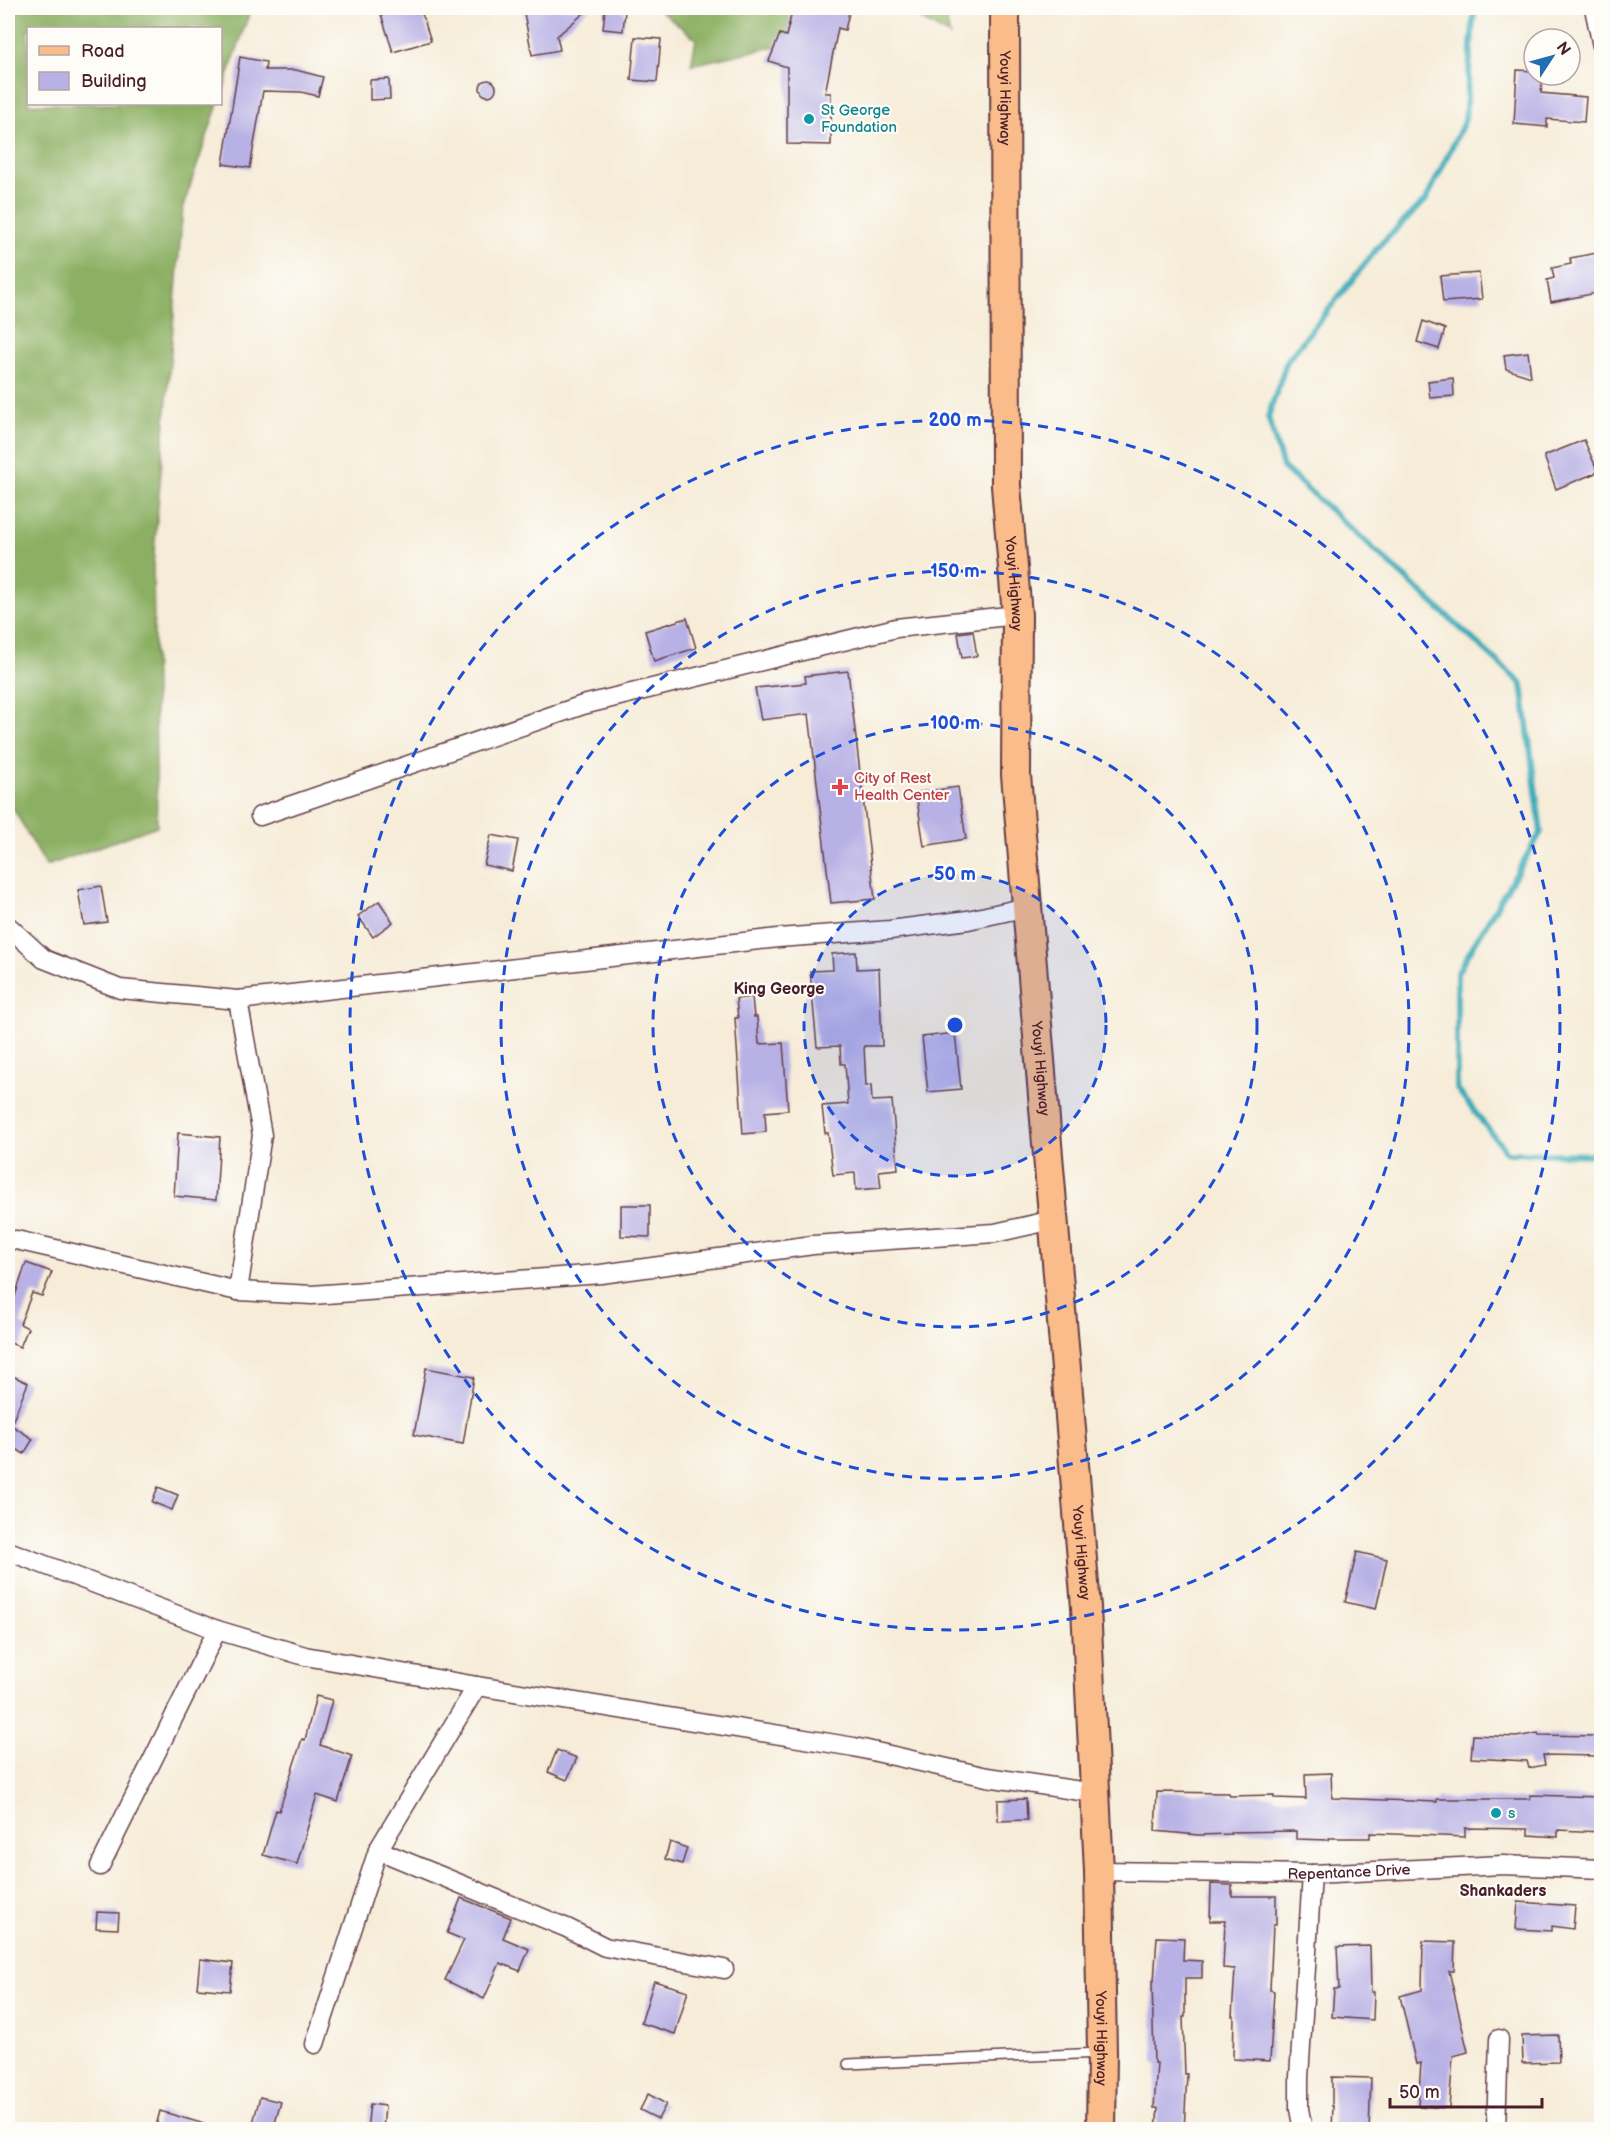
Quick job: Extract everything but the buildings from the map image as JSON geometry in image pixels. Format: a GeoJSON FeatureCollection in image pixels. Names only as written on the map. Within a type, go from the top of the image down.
{"type":"FeatureCollection","features":[{"type":"Feature","properties":{"kind":"main road","name":"Youyi Highway"},"geometry":{"type":"LineString","coordinates":[[1005,8],[1006,486],[1017,615],[1016,775],[1086,1607],[1099,1871],[1101,2130]]}},
{"type":"Feature","properties":{"kind":"street"},"geometry":{"type":"LineString","coordinates":[[1594,8],[1602,46]]}},
{"type":"Feature","properties":{"kind":"street"},"geometry":{"type":"LineString","coordinates":[[260,816],[583,705],[896,628],[1017,615]]}},
{"type":"Feature","properties":{"kind":"street"},"geometry":{"type":"LineString","coordinates":[[8,926],[44,959],[120,988],[238,1000],[778,938],[890,930],[968,920],[1027,907]]}},
{"type":"Feature","properties":{"kind":"street"},"geometry":{"type":"LineString","coordinates":[[238,1000],[262,1136],[238,1291]]}},
{"type":"Feature","properties":{"kind":"street"},"geometry":{"type":"LineString","coordinates":[[16,1239],[238,1291],[312,1295],[601,1274],[813,1245],[994,1233],[1053,1220]]}},
{"type":"Feature","properties":{"kind":"street"},"geometry":{"type":"LineString","coordinates":[[8,1551],[217,1629],[305,1656],[842,1745],[987,1777],[1094,1792]]}},
{"type":"Feature","properties":{"kind":"street"},"geometry":{"type":"LineString","coordinates":[[100,1866],[217,1629]]}},
{"type":"Feature","properties":{"kind":"street"},"geometry":{"type":"LineString","coordinates":[[315,2044],[378,1850],[477,1686]]}},
{"type":"Feature","properties":{"kind":"street"},"geometry":{"type":"LineString","coordinates":[[378,1850],[567,1928],[605,1947],[724,1969]]}},
{"type":"Feature","properties":{"kind":"street","name":"Repentance Drive"},"geometry":{"type":"LineString","coordinates":[[1099,1871],[1312,1874],[1503,1865],[1602,1869]]}},
{"type":"Feature","properties":{"kind":"street"},"geometry":{"type":"LineString","coordinates":[[1303,2130],[1299,2109],[1299,2077],[1312,1874]]}},
{"type":"Feature","properties":{"kind":"street"},"geometry":{"type":"LineString","coordinates":[[1496,2130],[1499,2039]]}},
{"type":"Feature","properties":{"kind":"lane"},"geometry":{"type":"LineString","coordinates":[[848,2064],[1102,2053]]}},
{"type":"Feature","properties":{"kind":"green space"},"geometry":{"type":"Polygon","coordinates":[[[8,8],[251,8],[222,94],[222,27],[27,27],[27,105],[218,105],[183,207],[153,566],[157,826],[46,866],[8,799],[8,8]]]}},
{"type":"Feature","properties":{"kind":"green space"},"geometry":{"type":"Polygon","coordinates":[[[657,8],[798,8],[785,44],[691,65],[696,39],[657,8]]]}},
{"type":"Feature","properties":{"kind":"green space"},"geometry":{"type":"Polygon","coordinates":[[[901,8],[944,8],[950,36],[901,8]]]}},
{"type":"Feature","properties":{"kind":"waterway"},"geometry":{"type":"LineString","coordinates":[[1472,8],[1474,12],[1465,120],[1426,200],[1380,245],[1287,361],[1268,417],[1283,467],[1522,684],[1541,832],[1457,973],[1457,1089],[1507,1153],[1602,1155]]}},
{"type":"Feature","properties":{"kind":"place","name":"St George Foundation"},"geometry":{"type":"Point","coordinates":[809,119]}},
{"type":"Feature","properties":{"kind":"place","name":"City of Rest Health Center"},"geometry":{"type":"Point","coordinates":[840,787]}},
{"type":"Feature","properties":{"kind":"place","name":"s"},"geometry":{"type":"Point","coordinates":[1496,1813]}},
{"type":"Feature","properties":{"kind":"district","name":"King George"},"geometry":{"type":"Point","coordinates":[779,988]}},
{"type":"Feature","properties":{"kind":"district","name":"Shankaders"},"geometry":{"type":"Point","coordinates":[1503,1890]}}]}
